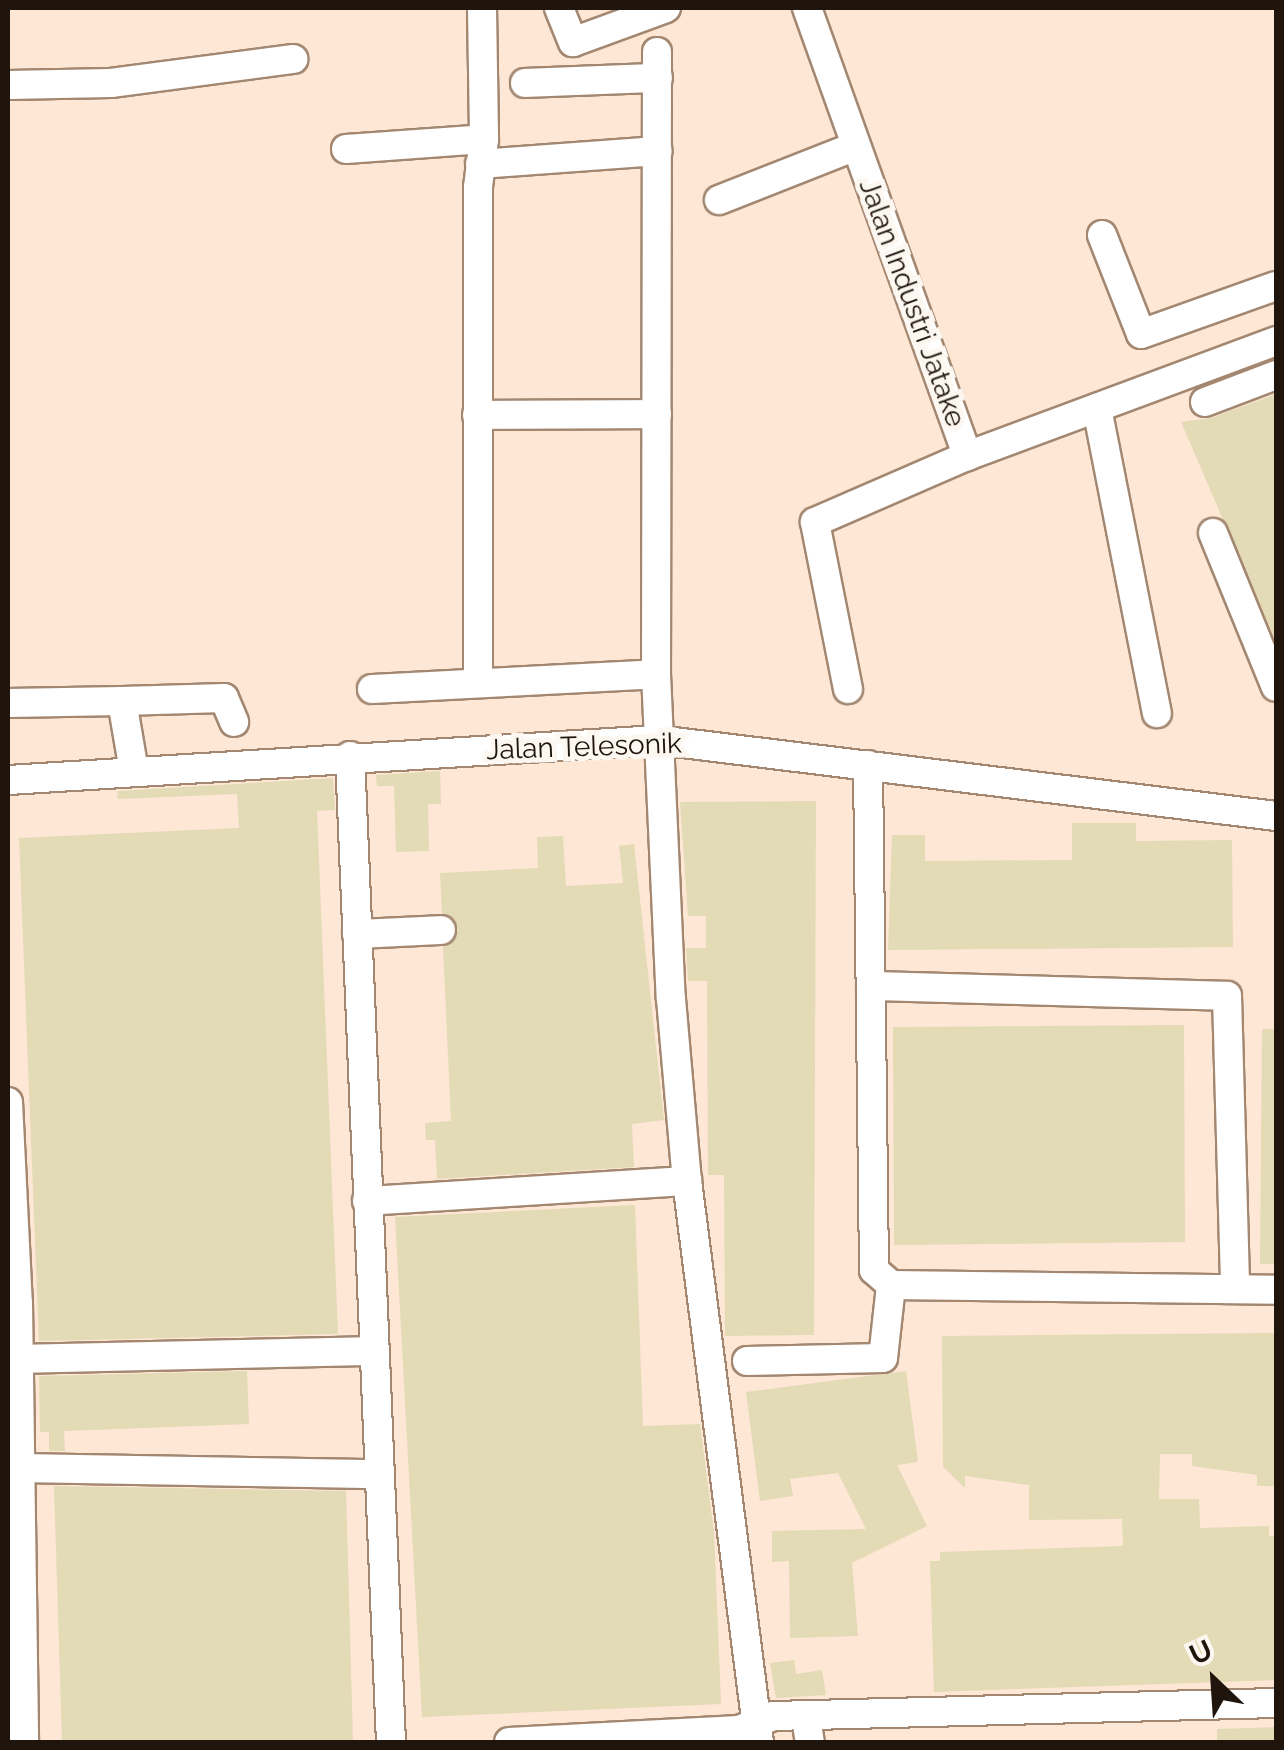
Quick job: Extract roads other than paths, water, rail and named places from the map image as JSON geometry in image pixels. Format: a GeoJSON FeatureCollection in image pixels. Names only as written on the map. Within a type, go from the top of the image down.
{"type":"FeatureCollection","features":[{"type":"Feature","properties":{"kind":"street"},"geometry":{"type":"LineString","coordinates":[[478,682],[482,8]]}},
{"type":"Feature","properties":{"kind":"street"},"geometry":{"type":"LineString","coordinates":[[559,8],[573,42],[666,8]]}},
{"type":"Feature","properties":{"kind":"street","name":"Jalan Industri Jatake"},"geometry":{"type":"LineString","coordinates":[[806,8],[967,456],[1276,341]]}},
{"type":"Feature","properties":{"kind":"street"},"geometry":{"type":"LineString","coordinates":[[8,85],[111,83],[292,59]]}},
{"type":"Feature","properties":{"kind":"street"},"geometry":{"type":"LineString","coordinates":[[524,84],[658,65],[658,740],[687,1181],[757,1733]]}},
{"type":"Feature","properties":{"kind":"street"},"geometry":{"type":"LineString","coordinates":[[720,200],[856,146]]}},
{"type":"Feature","properties":{"kind":"street"},"geometry":{"type":"LineString","coordinates":[[346,150],[658,151]]}},
{"type":"Feature","properties":{"kind":"street"},"geometry":{"type":"LineString","coordinates":[[1102,234],[1142,334],[1216,311],[1276,286]]}},
{"type":"Feature","properties":{"kind":"street"},"geometry":{"type":"LineString","coordinates":[[1216,311],[1231,358]]}},
{"type":"Feature","properties":{"kind":"street"},"geometry":{"type":"LineString","coordinates":[[1204,402],[1276,375]]}},
{"type":"Feature","properties":{"kind":"street"},"geometry":{"type":"LineString","coordinates":[[1098,408],[1158,714]]}},
{"type":"Feature","properties":{"kind":"street"},"geometry":{"type":"LineString","coordinates":[[477,415],[657,414]]}},
{"type":"Feature","properties":{"kind":"street"},"geometry":{"type":"LineString","coordinates":[[848,689],[815,522],[967,456]]}},
{"type":"Feature","properties":{"kind":"street"},"geometry":{"type":"LineString","coordinates":[[1213,533],[1276,687]]}},
{"type":"Feature","properties":{"kind":"street"},"geometry":{"type":"LineString","coordinates":[[372,690],[656,674]]}},
{"type":"Feature","properties":{"kind":"street"},"geometry":{"type":"LineString","coordinates":[[8,703],[224,698],[234,722]]}},
{"type":"Feature","properties":{"kind":"street"},"geometry":{"type":"LineString","coordinates":[[122,701],[134,771]]}},
{"type":"Feature","properties":{"kind":"street","name":"Jalan Telesonik"},"geometry":{"type":"LineString","coordinates":[[8,780],[658,740],[1276,816]]}},
{"type":"Feature","properties":{"kind":"street"},"geometry":{"type":"LineString","coordinates":[[350,756],[390,1742]]}},
{"type":"Feature","properties":{"kind":"street"},"geometry":{"type":"LineString","coordinates":[[868,765],[870,1240],[874,1270],[891,1286],[1276,1290]]}},
{"type":"Feature","properties":{"kind":"street"},"geometry":{"type":"LineString","coordinates":[[357,934],[441,930]]}},
{"type":"Feature","properties":{"kind":"street"},"geometry":{"type":"LineString","coordinates":[[871,986],[1227,996],[1236,1287]]}},
{"type":"Feature","properties":{"kind":"street"},"geometry":{"type":"LineString","coordinates":[[8,1102],[19,1359],[24,1742]]}},
{"type":"Feature","properties":{"kind":"street"},"geometry":{"type":"LineString","coordinates":[[368,1201],[687,1181]]}},
{"type":"Feature","properties":{"kind":"street"},"geometry":{"type":"LineString","coordinates":[[747,1360],[883,1358],[891,1286]]}},
{"type":"Feature","properties":{"kind":"street"},"geometry":{"type":"LineString","coordinates":[[19,1359],[374,1351]]}},
{"type":"Feature","properties":{"kind":"street"},"geometry":{"type":"LineString","coordinates":[[20,1468],[380,1474]]}},
{"type":"Feature","properties":{"kind":"street"},"geometry":{"type":"LineString","coordinates":[[509,1742],[739,1730],[872,1730],[1276,1703]]}}]}
